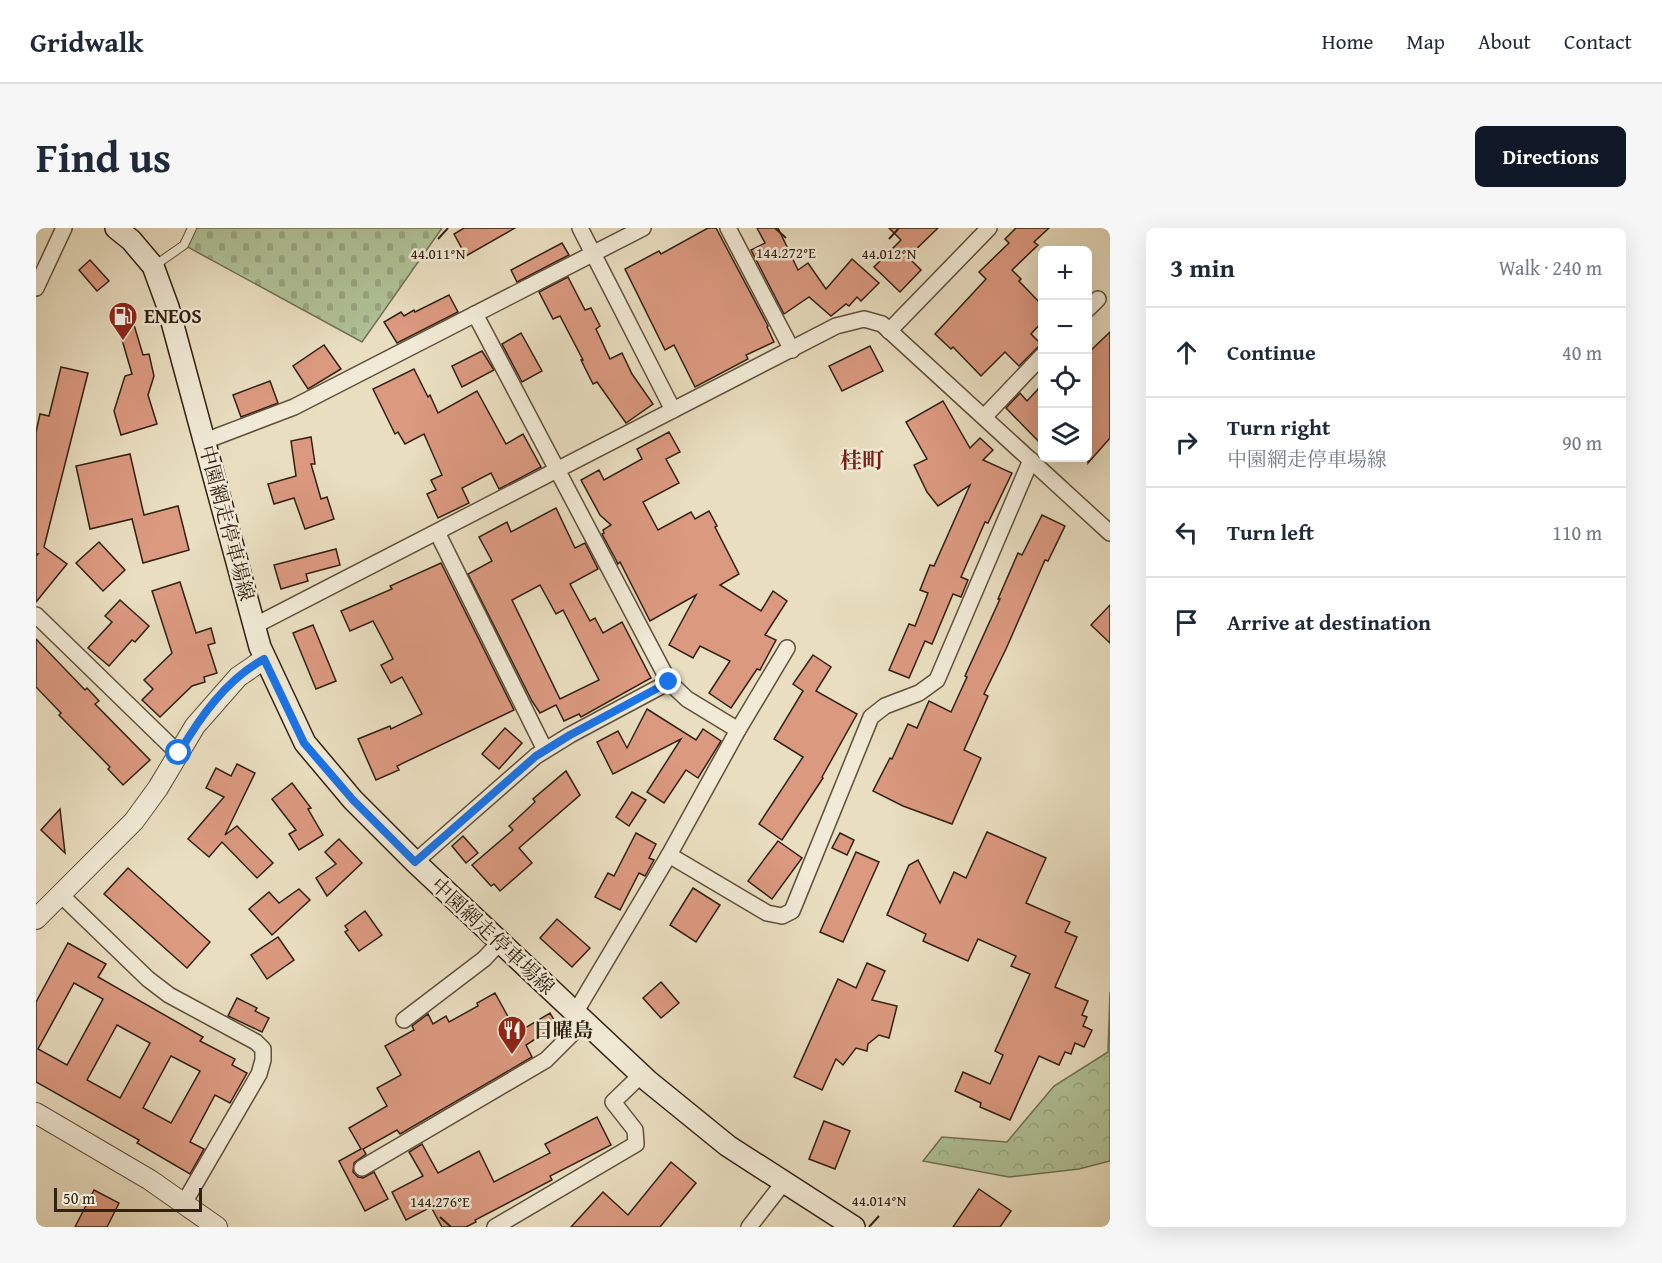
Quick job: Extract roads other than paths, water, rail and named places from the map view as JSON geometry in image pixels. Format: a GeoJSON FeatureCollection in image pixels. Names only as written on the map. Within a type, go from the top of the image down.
{"type":"FeatureCollection","features":[{"type":"Feature","properties":{"kind":"main road","name":"中園網走停車場線"},"geometry":{"type":"LineString","coordinates":[[116,228],[131,240],[153,266],[168,307],[264,659],[304,743],[353,800],[415,862],[642,1075],[728,1146],[854,1227]]}},
{"type":"Feature","properties":{"kind":"street"},"geometry":{"type":"LineString","coordinates":[[36,288],[64,228]]}},
{"type":"Feature","properties":{"kind":"street"},"geometry":{"type":"LineString","coordinates":[[580,228],[673,410]]}},
{"type":"Feature","properties":{"kind":"street"},"geometry":{"type":"LineString","coordinates":[[205,441],[294,407],[643,228]]}},
{"type":"Feature","properties":{"kind":"street"},"geometry":{"type":"LineString","coordinates":[[728,228],[792,350]]}},
{"type":"Feature","properties":{"kind":"street"},"geometry":{"type":"LineString","coordinates":[[889,331],[989,228]]}},
{"type":"Feature","properties":{"kind":"street"},"geometry":{"type":"LineString","coordinates":[[475,314],[669,682],[687,699],[738,730]]}},
{"type":"Feature","properties":{"kind":"street"},"geometry":{"type":"LineString","coordinates":[[254,626],[836,326],[864,319],[882,324],[1110,533]]}},
{"type":"Feature","properties":{"kind":"street"},"geometry":{"type":"LineString","coordinates":[[984,417],[1038,360]]}},
{"type":"Feature","properties":{"kind":"street"},"geometry":{"type":"LineString","coordinates":[[669,855],[767,913],[782,916],[792,911],[871,717],[885,706],[919,693],[937,680],[1031,460]]}},
{"type":"Feature","properties":{"kind":"street"},"geometry":{"type":"LineString","coordinates":[[437,532],[545,750]]}},
{"type":"Feature","properties":{"kind":"street"},"geometry":{"type":"LineString","coordinates":[[36,615],[179,753]]}},
{"type":"Feature","properties":{"kind":"street"},"geometry":{"type":"LineString","coordinates":[[362,1168],[546,1060],[579,1017],[738,730],[787,648]]}},
{"type":"Feature","properties":{"kind":"street"},"geometry":{"type":"LineString","coordinates":[[36,919],[134,821],[158,788],[195,726],[231,684],[264,659]]}},
{"type":"Feature","properties":{"kind":"street"},"geometry":{"type":"LineString","coordinates":[[415,862],[545,750],[669,682]]}},
{"type":"Feature","properties":{"kind":"street"},"geometry":{"type":"LineString","coordinates":[[61,895],[147,979],[169,995],[256,1042],[263,1049],[259,1074],[184,1203]]}},
{"type":"Feature","properties":{"kind":"street"},"geometry":{"type":"LineString","coordinates":[[404,1020],[484,959],[500,942]]}},
{"type":"Feature","properties":{"kind":"street"},"geometry":{"type":"LineString","coordinates":[[495,1227],[636,1144],[635,1130],[613,1102],[642,1075]]}},
{"type":"Feature","properties":{"kind":"street"},"geometry":{"type":"LineString","coordinates":[[36,1113],[150,1180],[217,1227]]}},
{"type":"Feature","properties":{"kind":"street"},"geometry":{"type":"LineString","coordinates":[[749,1227],[784,1182]]}},
{"type":"Feature","properties":{"kind":"lane"},"geometry":{"type":"LineString","coordinates":[[153,266],[184,245],[192,228]]}},
{"type":"Feature","properties":{"kind":"place","name":"ENEOS"},"geometry":{"type":"Point","coordinates":[123,342]}},
{"type":"Feature","properties":{"kind":"place","name":"日曜島"},"geometry":{"type":"Point","coordinates":[512,1056]}},
{"type":"Feature","properties":{"kind":"district","name":"桂町"},"geometry":{"type":"Point","coordinates":[862,460]}}]}
